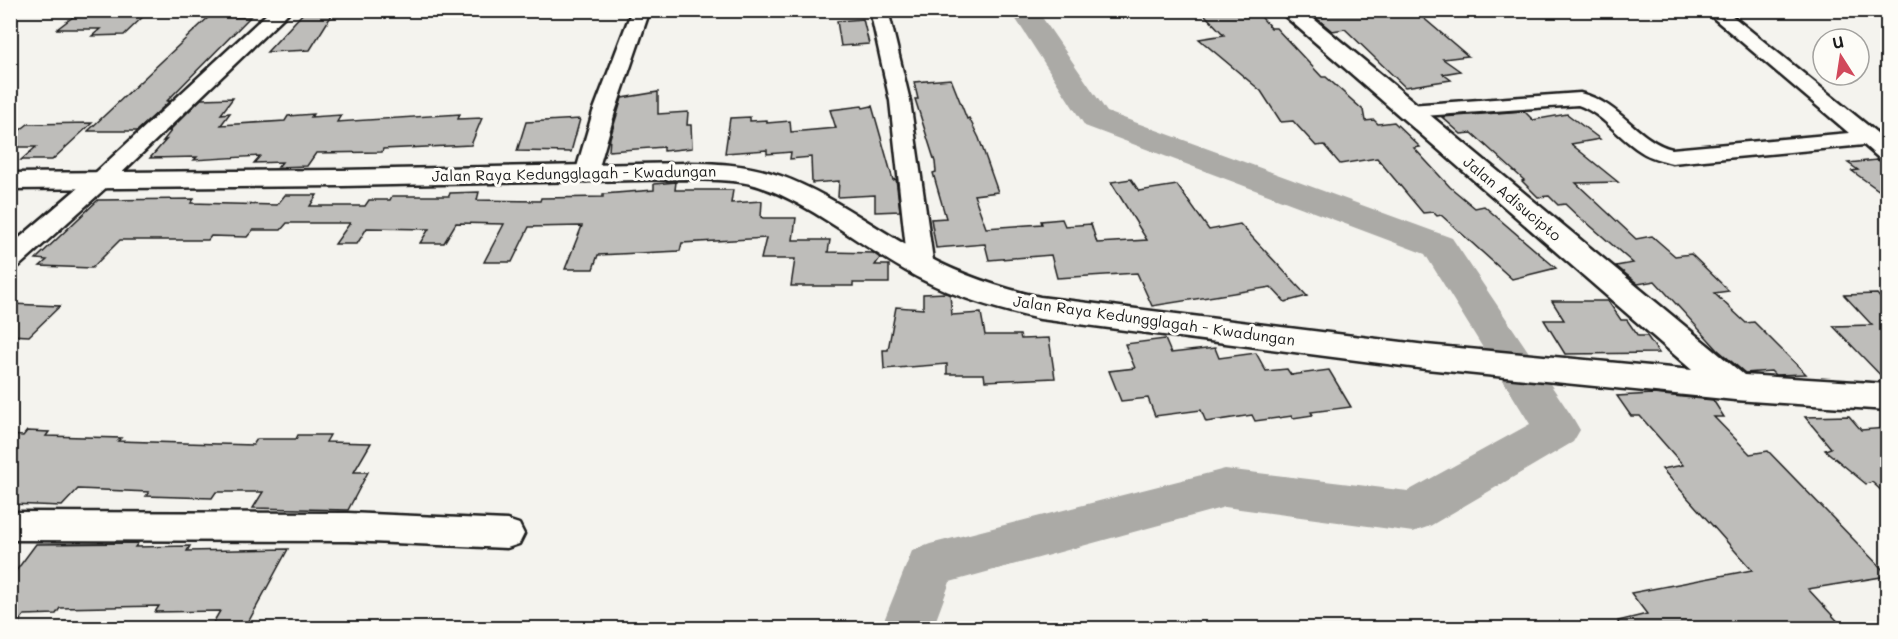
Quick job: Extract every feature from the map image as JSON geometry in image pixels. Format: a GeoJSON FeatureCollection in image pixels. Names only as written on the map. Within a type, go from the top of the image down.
{"type":"FeatureCollection","features":[{"type":"Feature","properties":{"kind":"main road","name":"Jalan Adisucipto"},"geometry":{"type":"LineString","coordinates":[[1288,10],[1735,387]]}},
{"type":"Feature","properties":{"kind":"main road","name":"Jalan Raya Kedungglagah - Kwadungan"},"geometry":{"type":"LineString","coordinates":[[10,181],[715,171],[741,174],[772,182],[921,267],[995,299],[1040,308],[1426,357],[1735,387],[1887,397]]}},
{"type":"Feature","properties":{"kind":"street"},"geometry":{"type":"LineString","coordinates":[[10,260],[101,180],[282,10]]}},
{"type":"Feature","properties":{"kind":"street"},"geometry":{"type":"LineString","coordinates":[[586,174],[604,112],[641,10]]}},
{"type":"Feature","properties":{"kind":"street"},"geometry":{"type":"LineString","coordinates":[[879,10],[900,101],[921,267]]}},
{"type":"Feature","properties":{"kind":"street"},"geometry":{"type":"LineString","coordinates":[[1713,10],[1887,154]]}},
{"type":"Feature","properties":{"kind":"street"},"geometry":{"type":"LineString","coordinates":[[1409,111],[1580,99],[1603,108],[1657,152],[1672,156],[1869,138]]}},
{"type":"Feature","properties":{"kind":"street"},"geometry":{"type":"LineString","coordinates":[[10,526],[348,527],[507,534]]}},
{"type":"Feature","properties":{"kind":"building"},"geometry":{"type":"Polygon","coordinates":[[[82,10],[150,10],[124,35],[92,36],[100,29],[57,29],[82,10]]]}},
{"type":"Feature","properties":{"kind":"building"},"geometry":{"type":"Polygon","coordinates":[[[306,10],[335,10],[310,50],[267,52],[306,10]]]}},
{"type":"Feature","properties":{"kind":"building"},"geometry":{"type":"Polygon","coordinates":[[[1220,10],[1255,10],[1271,28],[1276,28],[1322,77],[1326,77],[1363,110],[1365,121],[1374,120],[1378,124],[1394,122],[1420,147],[1414,148],[1450,187],[1475,208],[1484,206],[1556,268],[1512,279],[1441,215],[1437,216],[1433,212],[1423,213],[1377,158],[1340,164],[1324,145],[1316,146],[1293,121],[1281,122],[1261,91],[1199,39],[1224,35],[1203,13],[1220,10]]]}},
{"type":"Feature","properties":{"kind":"building"},"geometry":{"type":"Polygon","coordinates":[[[1307,10],[1414,10],[1468,56],[1443,59],[1460,71],[1443,74],[1451,80],[1405,87],[1345,29],[1332,31],[1307,10]]]}},
{"type":"Feature","properties":{"kind":"building"},"geometry":{"type":"Polygon","coordinates":[[[242,11],[236,17],[250,17],[167,101],[170,101],[137,131],[88,131],[214,12],[242,11]]]}},
{"type":"Feature","properties":{"kind":"building"},"geometry":{"type":"Polygon","coordinates":[[[863,19],[869,44],[841,46],[837,21],[863,19]]]}},
{"type":"Feature","properties":{"kind":"building"},"geometry":{"type":"Polygon","coordinates":[[[951,79],[967,119],[969,118],[979,138],[998,192],[974,195],[986,228],[1042,224],[1041,221],[1062,219],[1065,226],[1091,224],[1097,243],[1147,240],[1111,182],[1131,179],[1139,191],[1177,185],[1209,230],[1240,224],[1307,296],[1285,302],[1271,287],[1152,306],[1137,273],[1057,278],[1051,255],[989,260],[985,244],[936,248],[931,219],[946,218],[933,173],[936,172],[935,162],[915,99],[918,99],[914,82],[951,79]]]}},
{"type":"Feature","properties":{"kind":"building"},"geometry":{"type":"Polygon","coordinates":[[[658,92],[658,114],[688,112],[687,125],[691,125],[692,148],[664,151],[664,147],[609,151],[610,138],[622,98],[658,92]]]}},
{"type":"Feature","properties":{"kind":"building"},"geometry":{"type":"Polygon","coordinates":[[[233,98],[221,114],[230,113],[221,125],[285,121],[288,116],[313,114],[311,117],[341,115],[337,122],[460,114],[458,119],[482,118],[471,145],[383,149],[382,152],[316,153],[307,166],[278,167],[282,162],[254,163],[260,156],[194,160],[197,157],[150,158],[166,140],[163,141],[171,131],[169,131],[201,99],[233,98]]]}},
{"type":"Feature","properties":{"kind":"building"},"geometry":{"type":"Polygon","coordinates":[[[862,106],[863,108],[872,106],[893,180],[896,179],[900,211],[875,212],[875,195],[838,197],[839,181],[812,183],[811,157],[790,159],[791,152],[767,154],[767,150],[725,153],[730,118],[750,117],[750,121],[767,120],[767,123],[790,121],[791,132],[836,128],[830,110],[862,106]]]}},
{"type":"Feature","properties":{"kind":"building"},"geometry":{"type":"Polygon","coordinates":[[[1524,111],[1533,120],[1567,114],[1600,139],[1571,144],[1618,182],[1576,183],[1636,239],[1652,236],[1675,256],[1691,254],[1729,291],[1714,293],[1746,323],[1754,322],[1806,374],[1775,375],[1771,371],[1745,373],[1718,350],[1655,281],[1638,284],[1616,266],[1633,263],[1565,204],[1558,205],[1549,196],[1538,197],[1522,181],[1524,180],[1472,133],[1461,134],[1442,117],[1524,111]]]}},
{"type":"Feature","properties":{"kind":"building"},"geometry":{"type":"Polygon","coordinates":[[[580,119],[571,152],[517,151],[526,122],[580,119]]]}},
{"type":"Feature","properties":{"kind":"building"},"geometry":{"type":"Polygon","coordinates":[[[92,123],[52,160],[21,160],[36,147],[10,147],[10,138],[28,124],[92,123]]]}},
{"type":"Feature","properties":{"kind":"building"},"geometry":{"type":"Polygon","coordinates":[[[1877,160],[1887,163],[1887,196],[1852,171],[1858,170],[1848,163],[1877,160]]]}},
{"type":"Feature","properties":{"kind":"building"},"geometry":{"type":"Polygon","coordinates":[[[676,182],[675,190],[733,190],[731,203],[762,201],[761,217],[763,218],[796,218],[793,240],[830,240],[828,252],[873,253],[880,258],[875,265],[889,265],[889,283],[853,283],[853,286],[791,286],[795,259],[761,259],[766,238],[682,243],[680,251],[598,255],[593,269],[565,269],[582,226],[529,227],[512,262],[484,262],[504,224],[456,223],[444,243],[420,243],[429,229],[367,228],[357,244],[335,244],[350,223],[287,223],[281,230],[253,230],[247,237],[211,236],[208,240],[120,240],[92,268],[40,266],[47,260],[36,259],[98,200],[194,199],[191,203],[277,205],[285,195],[317,195],[310,206],[365,206],[369,200],[390,200],[392,196],[449,196],[450,193],[479,192],[477,200],[540,201],[541,198],[603,197],[603,194],[654,190],[654,184],[676,182]]]}},
{"type":"Feature","properties":{"kind":"building"},"geometry":{"type":"Polygon","coordinates":[[[946,293],[950,295],[952,315],[981,313],[985,335],[1020,335],[1021,339],[1049,338],[1055,378],[985,381],[984,374],[947,374],[947,364],[884,369],[883,350],[888,350],[896,307],[923,309],[923,294],[946,293]]]}},
{"type":"Feature","properties":{"kind":"building"},"geometry":{"type":"Polygon","coordinates":[[[1877,294],[1887,306],[1887,382],[1833,326],[1872,325],[1844,295],[1877,294]]]}},
{"type":"Feature","properties":{"kind":"building"},"geometry":{"type":"Polygon","coordinates":[[[1552,301],[1608,301],[1621,320],[1627,320],[1638,336],[1647,336],[1659,353],[1565,354],[1544,320],[1564,320],[1552,301]]]}},
{"type":"Feature","properties":{"kind":"building"},"geometry":{"type":"Polygon","coordinates":[[[10,304],[60,306],[29,336],[10,335],[10,304]]]}},
{"type":"Feature","properties":{"kind":"building"},"geometry":{"type":"Polygon","coordinates":[[[1165,339],[1171,353],[1215,348],[1219,358],[1256,353],[1266,371],[1287,369],[1291,375],[1329,370],[1351,407],[1311,412],[1313,415],[1293,418],[1292,416],[1255,421],[1252,415],[1206,422],[1201,410],[1155,416],[1148,398],[1121,401],[1109,371],[1135,368],[1125,344],[1165,339]]]}},
{"type":"Feature","properties":{"kind":"building"},"geometry":{"type":"Polygon","coordinates":[[[1653,394],[1713,400],[1724,417],[1714,417],[1750,454],[1768,451],[1887,574],[1887,576],[1808,589],[1844,628],[1619,628],[1618,621],[1647,614],[1631,593],[1752,570],[1662,469],[1683,465],[1640,416],[1631,416],[1617,396],[1653,394]]]}},
{"type":"Feature","properties":{"kind":"building"},"geometry":{"type":"Polygon","coordinates":[[[1849,416],[1861,430],[1887,428],[1887,496],[1872,482],[1866,484],[1825,450],[1831,448],[1805,417],[1849,416]]]}},
{"type":"Feature","properties":{"kind":"building"},"geometry":{"type":"Polygon","coordinates":[[[27,431],[49,432],[46,436],[121,438],[118,441],[253,445],[257,439],[296,439],[298,435],[330,435],[326,442],[371,443],[354,472],[368,472],[348,510],[253,508],[263,492],[216,492],[212,498],[146,496],[149,492],[78,489],[62,506],[10,504],[10,435],[23,436],[27,431]]]}},
{"type":"Feature","properties":{"kind":"building"},"geometry":{"type":"Polygon","coordinates":[[[138,543],[135,547],[190,546],[187,551],[288,549],[245,628],[210,628],[220,611],[155,612],[159,606],[60,608],[56,614],[24,615],[14,628],[10,628],[10,579],[36,544],[138,543]]]}},
{"type":"Feature","properties":{"kind":"waterway"},"geometry":{"type":"LineString","coordinates":[[907,628],[930,566],[1225,488],[1413,512],[1557,430],[1439,246],[1096,119],[1023,10]]}}]}
